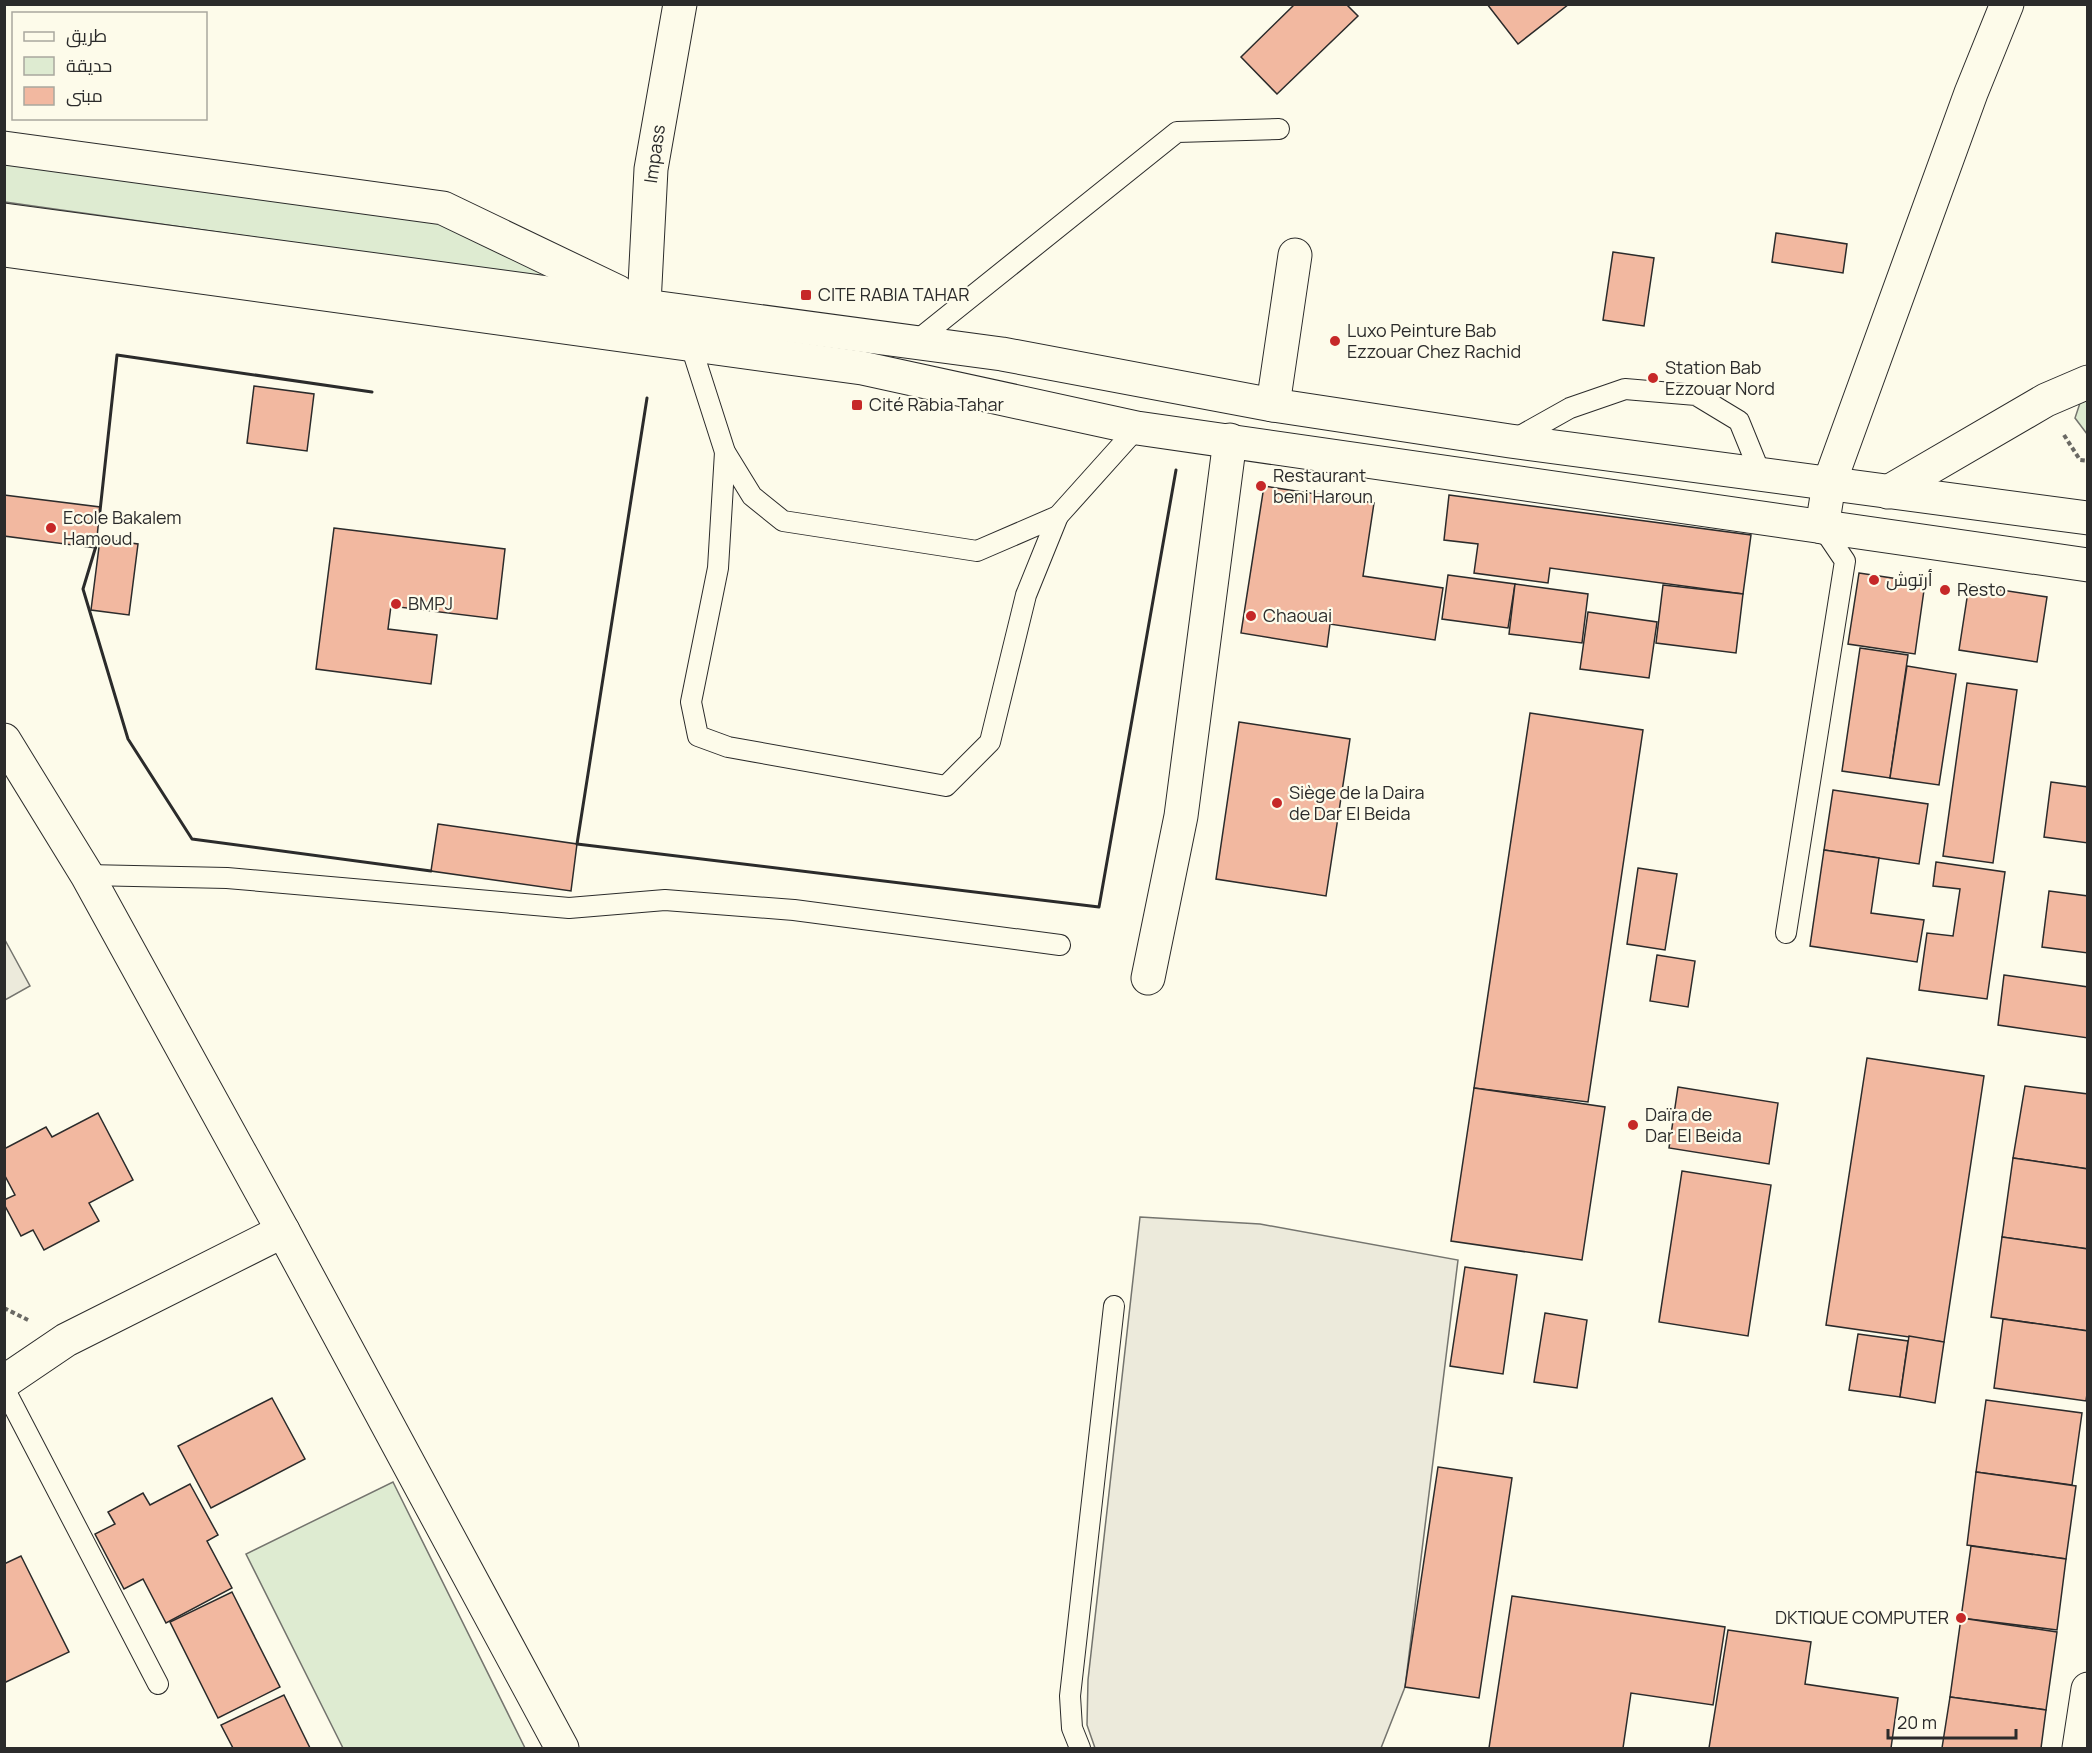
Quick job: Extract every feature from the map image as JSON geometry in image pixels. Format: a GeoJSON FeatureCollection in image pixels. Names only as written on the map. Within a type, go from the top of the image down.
{"type":"FeatureCollection","features":[{"type":"Feature","properties":{"kind":"main road","name":"Impass"},"geometry":{"type":"LineString","coordinates":[[644,304],[651,169],[680,4]]}},
{"type":"Feature","properties":{"kind":"main road"},"geometry":{"type":"LineString","coordinates":[[1822,527],[1829,484],[1971,93],[2007,4]]}},
{"type":"Feature","properties":{"kind":"main road"},"geometry":{"type":"LineString","coordinates":[[4,148],[443,208],[644,304]]}},
{"type":"Feature","properties":{"kind":"main road"},"geometry":{"type":"LineString","coordinates":[[4,220],[644,304],[1002,354],[1273,405],[1510,441],[2088,518]]}},
{"type":"Feature","properties":{"kind":"main road"},"geometry":{"type":"LineString","coordinates":[[4,250],[862,368],[1137,428],[2088,565]]}},
{"type":"Feature","properties":{"kind":"main road"},"geometry":{"type":"LineString","coordinates":[[1273,405],[1295,255]]}},
{"type":"Feature","properties":{"kind":"main road"},"geometry":{"type":"LineString","coordinates":[[1888,492],[2046,400],[2088,382]]}},
{"type":"Feature","properties":{"kind":"main road"},"geometry":{"type":"LineString","coordinates":[[1148,978],[1181,816],[1230,440]]}},
{"type":"Feature","properties":{"kind":"main road"},"geometry":{"type":"LineString","coordinates":[[4,740],[87,875],[283,1231],[562,1749]]}},
{"type":"Feature","properties":{"kind":"main road"},"geometry":{"type":"LineString","coordinates":[[4,1382],[66,1340],[283,1231]]}},
{"type":"Feature","properties":{"kind":"main road"},"geometry":{"type":"LineString","coordinates":[[2079,1749],[2088,1689]]}},
{"type":"Feature","properties":{"kind":"lane"},"geometry":{"type":"LineString","coordinates":[[915,342],[1177,132],[1279,129]]}},
{"type":"Feature","properties":{"kind":"lane"},"geometry":{"type":"LineString","coordinates":[[691,346],[726,452],[752,496],[783,521],[977,552],[1058,516]]}},
{"type":"Feature","properties":{"kind":"lane"},"geometry":{"type":"LineString","coordinates":[[1510,441],[1570,408],[1625,389],[1696,395],[1739,421],[1761,475]]}},
{"type":"Feature","properties":{"kind":"lane"},"geometry":{"type":"LineString","coordinates":[[726,452],[718,568],[692,702],[698,736],[728,747],[946,786],[990,742],[1026,595],[1058,516],[1137,428]]}},
{"type":"Feature","properties":{"kind":"lane"},"geometry":{"type":"LineString","coordinates":[[1786,933],[1845,561],[1822,527]]}},
{"type":"Feature","properties":{"kind":"lane"},"geometry":{"type":"LineString","coordinates":[[87,875],[227,878],[569,908],[665,900],[794,910],[1060,945]]}},
{"type":"Feature","properties":{"kind":"lane"},"geometry":{"type":"LineString","coordinates":[[1080,1749],[1072,1728],[1070,1696],[1114,1306]]}},
{"type":"Feature","properties":{"kind":"lane"},"geometry":{"type":"LineString","coordinates":[[4,1388],[158,1684]]}},
{"type":"Feature","properties":{"kind":"green space"},"geometry":{"type":"Polygon","coordinates":[[[5,161],[420,214],[564,281],[5,202],[5,161]]]}},
{"type":"Feature","properties":{"kind":"green space"},"geometry":{"type":"Polygon","coordinates":[[[2087,400],[2087,434],[2075,418],[2080,403],[2087,400]]]}},
{"type":"Feature","properties":{"kind":"green space"},"geometry":{"type":"Polygon","coordinates":[[[393,1482],[525,1748],[343,1748],[246,1554],[393,1482]]]}},
{"type":"Feature","properties":{"kind":"shaded area"},"geometry":{"type":"Polygon","coordinates":[[[5,940],[30,986],[4,1000],[5,940]]]}},
{"type":"Feature","properties":{"kind":"shaded area"},"geometry":{"type":"Polygon","coordinates":[[[1140,1217],[1260,1224],[1458,1260],[1405,1687],[1381,1748],[1095,1748],[1087,1725],[1088,1680],[1140,1217]]]}},
{"type":"Feature","properties":{"kind":"building"},"geometry":{"type":"Polygon","coordinates":[[[1295,4],[1346,4],[1358,16],[1277,94],[1241,57],[1295,4]]]}},
{"type":"Feature","properties":{"kind":"building"},"geometry":{"type":"Polygon","coordinates":[[[1487,4],[1569,4],[1518,44],[1487,4]]]}},
{"type":"Feature","properties":{"kind":"building"},"geometry":{"type":"Polygon","coordinates":[[[1776,233],[1847,244],[1843,273],[1772,262],[1776,233]]]}},
{"type":"Feature","properties":{"kind":"building"},"geometry":{"type":"Polygon","coordinates":[[[1613,252],[1654,258],[1644,326],[1603,320],[1613,252]]]}},
{"type":"Feature","properties":{"kind":"building"},"geometry":{"type":"Polygon","coordinates":[[[254,386],[314,394],[307,451],[247,443],[254,386]]]}},
{"type":"Feature","properties":{"kind":"building"},"geometry":{"type":"Polygon","coordinates":[[[1264,486],[1374,503],[1363,576],[1443,588],[1435,640],[1330,624],[1327,647],[1241,633],[1264,486]]]}},
{"type":"Feature","properties":{"kind":"building"},"geometry":{"type":"Polygon","coordinates":[[[4,495],[100,507],[96,548],[4,536],[4,495]]]}},
{"type":"Feature","properties":{"kind":"building"},"geometry":{"type":"Polygon","coordinates":[[[1449,495],[1751,535],[1743,594],[1550,568],[1548,583],[1474,573],[1478,544],[1444,540],[1449,495]]]}},
{"type":"Feature","properties":{"kind":"building"},"geometry":{"type":"Polygon","coordinates":[[[334,528],[505,549],[497,619],[391,606],[388,629],[437,635],[431,684],[316,669],[334,528]]]}},
{"type":"Feature","properties":{"kind":"building"},"geometry":{"type":"Polygon","coordinates":[[[100,539],[138,544],[129,615],[91,610],[100,539]]]}},
{"type":"Feature","properties":{"kind":"building"},"geometry":{"type":"Polygon","coordinates":[[[1859,573],[1925,583],[1915,654],[1848,644],[1859,573]]]}},
{"type":"Feature","properties":{"kind":"building"},"geometry":{"type":"Polygon","coordinates":[[[1448,575],[1515,584],[1508,628],[1442,619],[1448,575]]]}},
{"type":"Feature","properties":{"kind":"building"},"geometry":{"type":"Polygon","coordinates":[[[1515,584],[1588,594],[1582,643],[1509,634],[1515,584]]]}},
{"type":"Feature","properties":{"kind":"building"},"geometry":{"type":"Polygon","coordinates":[[[1663,585],[1743,594],[1736,653],[1656,643],[1663,585]]]}},
{"type":"Feature","properties":{"kind":"building"},"geometry":{"type":"Polygon","coordinates":[[[1969,585],[2047,597],[2037,662],[1959,650],[1969,585]]]}},
{"type":"Feature","properties":{"kind":"building"},"geometry":{"type":"Polygon","coordinates":[[[1588,612],[1657,622],[1649,678],[1580,669],[1588,612]]]}},
{"type":"Feature","properties":{"kind":"building"},"geometry":{"type":"Polygon","coordinates":[[[1860,648],[1908,655],[1890,778],[1842,771],[1860,648]]]}},
{"type":"Feature","properties":{"kind":"building"},"geometry":{"type":"Polygon","coordinates":[[[1907,666],[1956,674],[1939,785],[1890,778],[1907,666]]]}},
{"type":"Feature","properties":{"kind":"building"},"geometry":{"type":"Polygon","coordinates":[[[1967,683],[2017,690],[1993,863],[1943,856],[1967,683]]]}},
{"type":"Feature","properties":{"kind":"building"},"geometry":{"type":"Polygon","coordinates":[[[1530,713],[1643,730],[1588,1102],[1474,1088],[1530,713]]]}},
{"type":"Feature","properties":{"kind":"building"},"geometry":{"type":"Polygon","coordinates":[[[1239,722],[1350,739],[1326,896],[1216,879],[1239,722]]]}},
{"type":"Feature","properties":{"kind":"building"},"geometry":{"type":"Polygon","coordinates":[[[2051,782],[2088,787],[2088,843],[2044,837],[2051,782]]]}},
{"type":"Feature","properties":{"kind":"building"},"geometry":{"type":"Polygon","coordinates":[[[1833,790],[1928,804],[1919,864],[1824,850],[1833,790]]]}},
{"type":"Feature","properties":{"kind":"building"},"geometry":{"type":"Polygon","coordinates":[[[438,824],[577,844],[571,891],[431,871],[438,824]]]}},
{"type":"Feature","properties":{"kind":"building"},"geometry":{"type":"Polygon","coordinates":[[[1824,850],[1879,858],[1871,913],[1924,920],[1917,962],[1810,946],[1824,850]]]}},
{"type":"Feature","properties":{"kind":"building"},"geometry":{"type":"Polygon","coordinates":[[[1936,862],[2005,872],[1987,999],[1919,990],[1927,933],[1953,936],[1960,889],[1933,886],[1936,862]]]}},
{"type":"Feature","properties":{"kind":"building"},"geometry":{"type":"Polygon","coordinates":[[[1638,868],[1677,874],[1665,950],[1627,944],[1638,868]]]}},
{"type":"Feature","properties":{"kind":"building"},"geometry":{"type":"Polygon","coordinates":[[[2049,891],[2088,896],[2088,953],[2042,947],[2049,891]]]}},
{"type":"Feature","properties":{"kind":"building"},"geometry":{"type":"Polygon","coordinates":[[[1657,955],[1695,961],[1688,1007],[1650,1001],[1657,955]]]}},
{"type":"Feature","properties":{"kind":"building"},"geometry":{"type":"Polygon","coordinates":[[[2004,975],[2088,987],[2088,1038],[1998,1025],[2004,975]]]}},
{"type":"Feature","properties":{"kind":"building"},"geometry":{"type":"Polygon","coordinates":[[[1867,1058],[1984,1076],[1944,1342],[1826,1325],[1867,1058]]]}},
{"type":"Feature","properties":{"kind":"building"},"geometry":{"type":"Polygon","coordinates":[[[2025,1086],[2088,1094],[2088,1169],[2013,1158],[2025,1086]]]}},
{"type":"Feature","properties":{"kind":"building"},"geometry":{"type":"Polygon","coordinates":[[[1678,1087],[1778,1103],[1769,1164],[1669,1148],[1678,1087]]]}},
{"type":"Feature","properties":{"kind":"building"},"geometry":{"type":"Polygon","coordinates":[[[1474,1088],[1605,1107],[1582,1260],[1451,1241],[1474,1088]]]}},
{"type":"Feature","properties":{"kind":"building"},"geometry":{"type":"Polygon","coordinates":[[[98,1113],[133,1180],[89,1203],[99,1221],[44,1250],[33,1230],[21,1236],[4,1204],[4,1200],[15,1195],[4,1174],[4,1149],[46,1127],[52,1137],[98,1113]]]}},
{"type":"Feature","properties":{"kind":"building"},"geometry":{"type":"Polygon","coordinates":[[[2013,1158],[2088,1169],[2088,1249],[2002,1237],[2013,1158]]]}},
{"type":"Feature","properties":{"kind":"building"},"geometry":{"type":"Polygon","coordinates":[[[1682,1171],[1771,1185],[1748,1336],[1659,1322],[1682,1171]]]}},
{"type":"Feature","properties":{"kind":"building"},"geometry":{"type":"Polygon","coordinates":[[[2002,1237],[2088,1249],[2088,1331],[1991,1317],[2002,1237]]]}},
{"type":"Feature","properties":{"kind":"building"},"geometry":{"type":"Polygon","coordinates":[[[1465,1267],[1517,1275],[1503,1374],[1450,1366],[1465,1267]]]}},
{"type":"Feature","properties":{"kind":"building"},"geometry":{"type":"Polygon","coordinates":[[[1545,1313],[1587,1320],[1577,1388],[1534,1382],[1545,1313]]]}},
{"type":"Feature","properties":{"kind":"building"},"geometry":{"type":"Polygon","coordinates":[[[2003,1319],[2088,1331],[2086,1401],[1994,1388],[2003,1319]]]}},
{"type":"Feature","properties":{"kind":"building"},"geometry":{"type":"Polygon","coordinates":[[[1858,1334],[1908,1341],[1900,1397],[1849,1390],[1858,1334]]]}},
{"type":"Feature","properties":{"kind":"building"},"geometry":{"type":"Polygon","coordinates":[[[1909,1336],[1944,1342],[1935,1403],[1900,1397],[1909,1336]]]}},
{"type":"Feature","properties":{"kind":"building"},"geometry":{"type":"Polygon","coordinates":[[[272,1398],[305,1459],[211,1508],[178,1446],[272,1398]]]}},
{"type":"Feature","properties":{"kind":"building"},"geometry":{"type":"Polygon","coordinates":[[[1986,1400],[2082,1413],[2072,1485],[1976,1472],[1986,1400]]]}},
{"type":"Feature","properties":{"kind":"building"},"geometry":{"type":"Polygon","coordinates":[[[1438,1467],[1512,1478],[1479,1698],[1405,1687],[1438,1467]]]}},
{"type":"Feature","properties":{"kind":"building"},"geometry":{"type":"Polygon","coordinates":[[[1976,1472],[2076,1486],[2066,1559],[1967,1545],[1976,1472]]]}},
{"type":"Feature","properties":{"kind":"building"},"geometry":{"type":"Polygon","coordinates":[[[190,1484],[218,1535],[207,1541],[232,1588],[166,1623],[143,1579],[124,1589],[95,1534],[115,1524],[108,1512],[143,1493],[150,1505],[190,1484]]]}},
{"type":"Feature","properties":{"kind":"building"},"geometry":{"type":"Polygon","coordinates":[[[1971,1546],[2066,1559],[2057,1630],[1961,1618],[1971,1546]]]}},
{"type":"Feature","properties":{"kind":"building"},"geometry":{"type":"Polygon","coordinates":[[[21,1556],[69,1652],[6,1682],[4,1679],[4,1564],[21,1556]]]}},
{"type":"Feature","properties":{"kind":"building"},"geometry":{"type":"Polygon","coordinates":[[[232,1592],[280,1687],[218,1718],[170,1622],[232,1592]]]}},
{"type":"Feature","properties":{"kind":"building"},"geometry":{"type":"Polygon","coordinates":[[[1512,1596],[1725,1627],[1713,1705],[1631,1693],[1623,1748],[1489,1748],[1512,1596]]]}},
{"type":"Feature","properties":{"kind":"building"},"geometry":{"type":"Polygon","coordinates":[[[1961,1618],[2057,1632],[2046,1710],[1950,1697],[1961,1618]]]}},
{"type":"Feature","properties":{"kind":"building"},"geometry":{"type":"Polygon","coordinates":[[[1728,1630],[1811,1642],[1805,1684],[1898,1698],[1891,1748],[1709,1748],[1728,1630]]]}},
{"type":"Feature","properties":{"kind":"building"},"geometry":{"type":"Polygon","coordinates":[[[284,1695],[310,1748],[233,1748],[221,1725],[284,1695]]]}},
{"type":"Feature","properties":{"kind":"building"},"geometry":{"type":"Polygon","coordinates":[[[1950,1697],[2046,1710],[2041,1748],[1942,1748],[1950,1697]]]}},
{"type":"Feature","properties":{"kind":"wall"},"geometry":{"type":"LineString","coordinates":[[100,511],[117,355],[372,392]]}},
{"type":"Feature","properties":{"kind":"wall"},"geometry":{"type":"LineString","coordinates":[[647,398],[577,844],[1099,907],[1176,470]]}},
{"type":"Feature","properties":{"kind":"wall"},"geometry":{"type":"LineString","coordinates":[[96,546],[83,589],[128,739],[192,839],[431,871]]}},
{"type":"Feature","properties":{"kind":"place","name":"CITE RABIA TAHAR"},"geometry":{"type":"Point","coordinates":[806,295]}},
{"type":"Feature","properties":{"kind":"place","name":"Luxo Peinture Bab Ezzouar Chez Rachid"},"geometry":{"type":"Point","coordinates":[1335,341]}},
{"type":"Feature","properties":{"kind":"place","name":"Station Bab Ezzouar Nord"},"geometry":{"type":"Point","coordinates":[1653,378]}},
{"type":"Feature","properties":{"kind":"place","name":"Cité Rabia Tahar"},"geometry":{"type":"Point","coordinates":[857,405]}},
{"type":"Feature","properties":{"kind":"place","name":"Restaurant beni Haroun"},"geometry":{"type":"Point","coordinates":[1261,486]}},
{"type":"Feature","properties":{"kind":"place","name":"Ecole Bakalem Hamoud"},"geometry":{"type":"Point","coordinates":[51,528]}},
{"type":"Feature","properties":{"kind":"place","name":"أرتوش"},"geometry":{"type":"Point","coordinates":[1874,580]}},
{"type":"Feature","properties":{"kind":"place","name":"Resto"},"geometry":{"type":"Point","coordinates":[1945,590]}},
{"type":"Feature","properties":{"kind":"place","name":"BMPJ"},"geometry":{"type":"Point","coordinates":[396,604]}},
{"type":"Feature","properties":{"kind":"place","name":"Chaouai"},"geometry":{"type":"Point","coordinates":[1251,616]}},
{"type":"Feature","properties":{"kind":"place","name":"Siège de la Daira de Dar El Beida"},"geometry":{"type":"Point","coordinates":[1277,803]}},
{"type":"Feature","properties":{"kind":"place","name":"Daïra de Dar El Beida"},"geometry":{"type":"Point","coordinates":[1633,1125]}},
{"type":"Feature","properties":{"kind":"place","name":"DKTIQUE COMPUTER"},"geometry":{"type":"Point","coordinates":[1961,1618]}}]}
